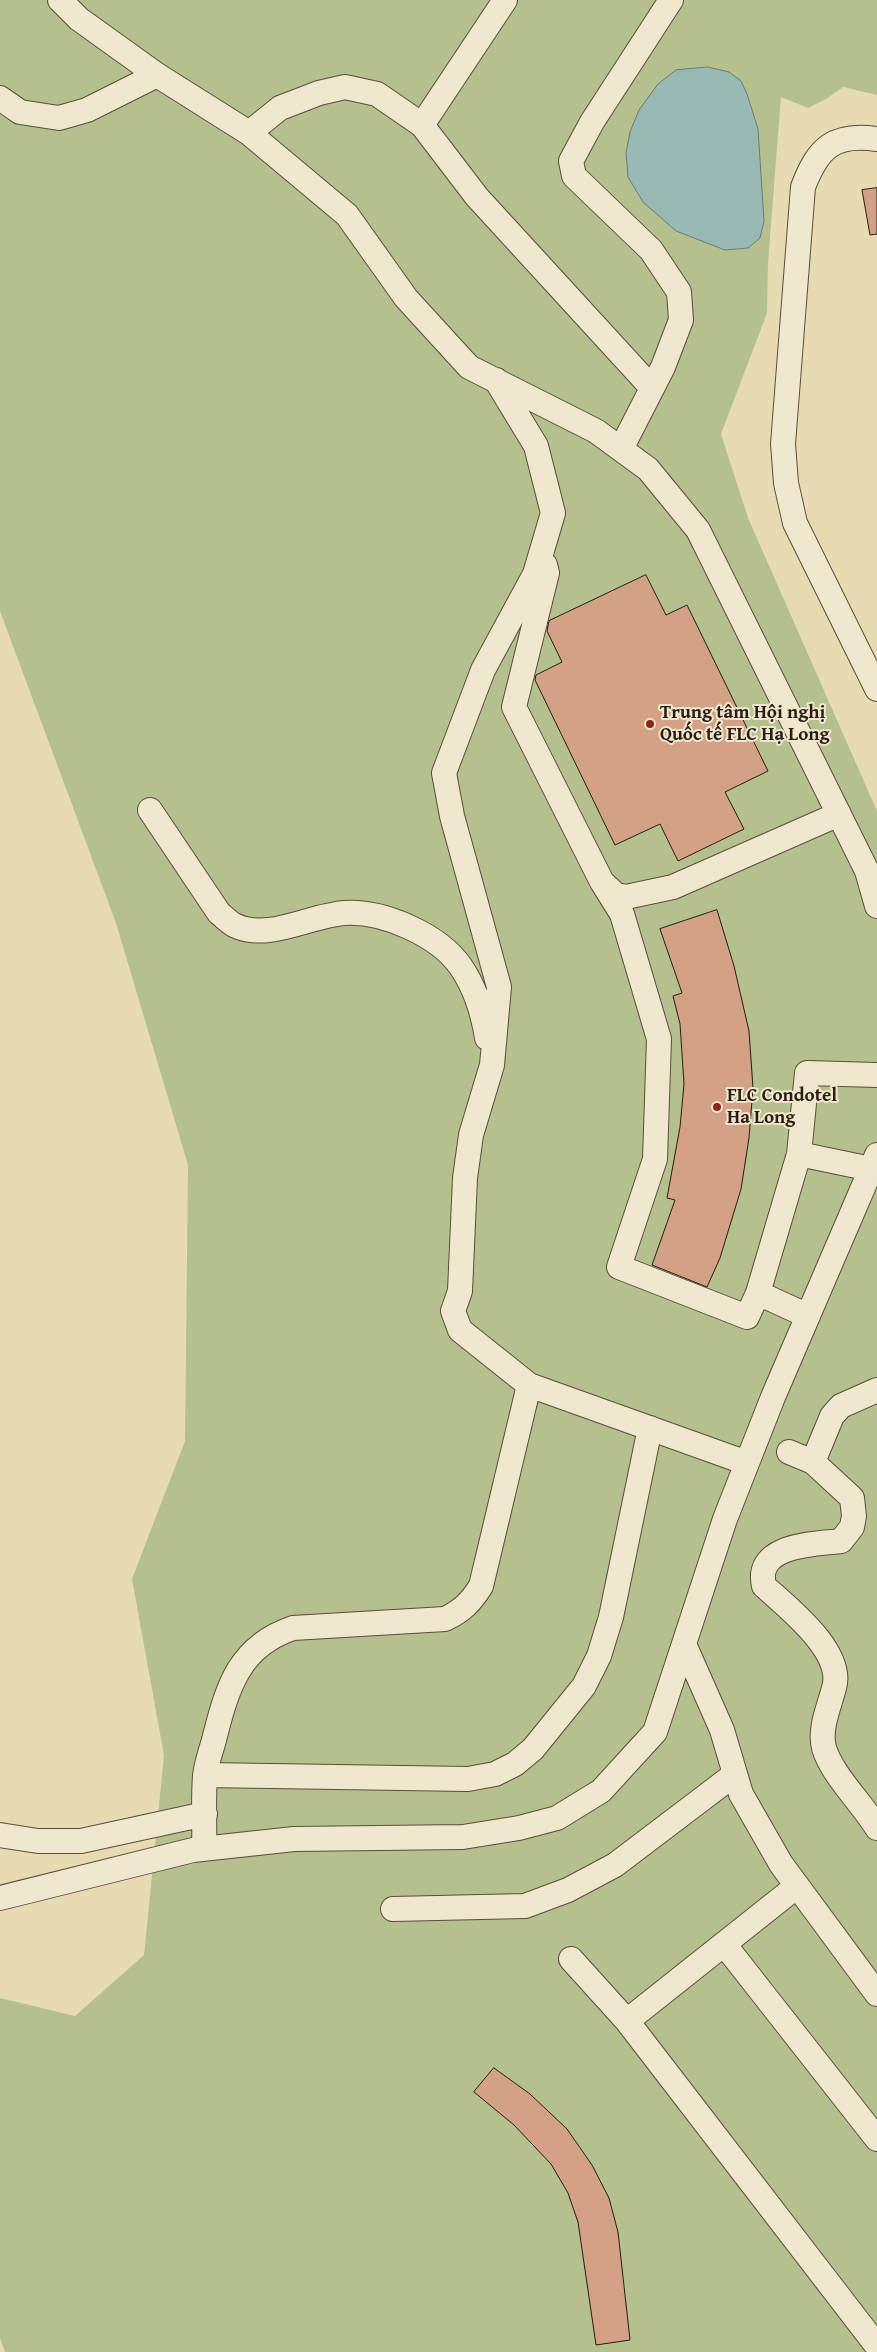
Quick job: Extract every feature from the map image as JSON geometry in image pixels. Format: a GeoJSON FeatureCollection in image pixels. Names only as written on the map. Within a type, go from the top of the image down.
{"type":"FeatureCollection","features":[{"type":"Feature","properties":{"kind":"street"},"geometry":{"type":"LineString","coordinates":[[60,0],[79,19],[156,75],[249,133],[346,214],[406,298],[469,367],[596,430],[648,469],[698,530],[867,871],[877,906]]}},
{"type":"Feature","properties":{"kind":"street"},"geometry":{"type":"LineString","coordinates":[[422,125],[505,0]]}},
{"type":"Feature","properties":{"kind":"street"},"geometry":{"type":"LineString","coordinates":[[621,449],[663,367],[681,320],[679,292],[650,250],[574,176],[571,161],[592,122],[671,0]]}},
{"type":"Feature","properties":{"kind":"street"},"geometry":{"type":"LineString","coordinates":[[0,98],[10,113],[59,118],[88,110],[156,75]]}},
{"type":"Feature","properties":{"kind":"street"},"geometry":{"type":"LineString","coordinates":[[249,133],[280,108],[319,93],[345,87],[377,94],[422,125],[477,197],[652,388]]}},
{"type":"Feature","properties":{"kind":"street"},"geometry":{"type":"LineString","coordinates":[[877,139],[864,137],[841,139],[824,148],[811,165],[803,187],[783,444],[786,482],[795,523],[877,689]]}},
{"type":"Feature","properties":{"kind":"street"},"geometry":{"type":"LineString","coordinates":[[496,380],[536,446],[553,513],[535,574],[483,670],[444,772],[452,816],[499,986],[492,1065],[471,1135],[465,1178],[460,1291],[453,1311],[460,1330],[529,1385],[747,1462]]}},
{"type":"Feature","properties":{"kind":"street"},"geometry":{"type":"LineString","coordinates":[[542,551],[548,573],[514,707],[602,882],[622,914],[659,1039],[655,1159],[619,1267],[747,1317],[758,1294],[799,1154],[807,1073],[877,1075]]}},
{"type":"Feature","properties":{"kind":"street"},"geometry":{"type":"LineString","coordinates":[[150,810],[219,913],[234,925],[251,930],[268,930],[345,913],[374,914],[406,924],[436,942],[460,966],[475,991],[483,1016],[492,1065]]}},
{"type":"Feature","properties":{"kind":"street"},"geometry":{"type":"LineString","coordinates":[[602,882],[616,895],[626,897],[673,887],[839,814]]}},
{"type":"Feature","properties":{"kind":"street"},"geometry":{"type":"LineString","coordinates":[[0,1898],[204,1849],[294,1839],[463,1837],[519,1828],[557,1818],[602,1792],[655,1732],[725,1519],[747,1462],[874,1162],[799,1154]]}},
{"type":"Feature","properties":{"kind":"street"},"geometry":{"type":"LineString","coordinates":[[758,1294],[808,1316]]}},
{"type":"Feature","properties":{"kind":"street"},"geometry":{"type":"LineString","coordinates":[[204,1849],[205,1775],[229,1685],[242,1664],[259,1645],[274,1634],[293,1628],[445,1619],[461,1612],[473,1600],[481,1586],[529,1385]]}},
{"type":"Feature","properties":{"kind":"street"},"geometry":{"type":"LineString","coordinates":[[813,1462],[832,1416],[841,1406],[864,1398],[877,1390]]}},
{"type":"Feature","properties":{"kind":"street"},"geometry":{"type":"LineString","coordinates":[[205,1775],[468,1779],[495,1774],[515,1764],[533,1749],[584,1686],[599,1656],[611,1617],[650,1428]]}},
{"type":"Feature","properties":{"kind":"street"},"geometry":{"type":"LineString","coordinates":[[789,1452],[813,1462],[852,1498],[854,1516],[852,1527],[841,1541],[786,1549],[776,1553],[766,1567],[762,1577],[764,1586],[811,1631],[834,1665],[835,1686],[822,1736],[824,1750],[832,1765],[877,1828]]}},
{"type":"Feature","properties":{"kind":"street"},"geometry":{"type":"LineString","coordinates":[[684,1644],[722,1730],[740,1794],[781,1864],[877,1994]]}},
{"type":"Feature","properties":{"kind":"street"},"geometry":{"type":"LineString","coordinates":[[393,1910],[525,1906],[568,1890],[615,1865],[735,1774]]}},
{"type":"Feature","properties":{"kind":"street"},"geometry":{"type":"LineString","coordinates":[[0,1835],[38,1841],[81,1841],[205,1814]]}},
{"type":"Feature","properties":{"kind":"street"},"geometry":{"type":"LineString","coordinates":[[627,2021],[797,1886]]}},
{"type":"Feature","properties":{"kind":"street"},"geometry":{"type":"LineString","coordinates":[[724,1944],[877,2139]]}},
{"type":"Feature","properties":{"kind":"street"},"geometry":{"type":"LineString","coordinates":[[572,1959],[627,2021],[877,2346]]}},
{"type":"Feature","properties":{"kind":"green space"},"geometry":{"type":"Polygon","coordinates":[[[0,0],[877,0],[877,95],[843,87],[826,99],[808,108],[781,97],[768,263],[767,313],[721,434],[748,518],[877,811],[877,2352],[5,2352],[0,2338],[0,1998],[75,2016],[144,1955],[164,1755],[132,1579],[185,1441],[188,1165],[116,923],[0,611],[0,0]]]}},
{"type":"Feature","properties":{"kind":"water"},"geometry":{"type":"Polygon","coordinates":[[[708,67],[729,72],[741,81],[758,129],[764,221],[760,238],[748,248],[725,250],[676,231],[643,202],[628,177],[626,153],[630,132],[639,110],[658,84],[676,70],[708,67]]]}},
{"type":"Feature","properties":{"kind":"building"},"geometry":{"type":"Polygon","coordinates":[[[877,188],[877,234],[870,235],[862,190],[877,188]]]}},
{"type":"Feature","properties":{"kind":"building","name":"Trung tâm Hội nghị Quốc tế FLC Hạ Long"},"geometry":{"type":"Polygon","coordinates":[[[646,575],[666,615],[687,605],[768,771],[725,792],[744,829],[678,861],[660,824],[615,845],[535,680],[536,675],[562,662],[547,631],[549,621],[646,575]]]}},
{"type":"Feature","properties":{"kind":"building","name":"FLC Condotel Ha Long"},"geometry":{"type":"Polygon","coordinates":[[[717,910],[734,966],[749,1031],[753,1088],[749,1138],[741,1189],[720,1258],[707,1287],[652,1265],[675,1200],[667,1198],[680,1127],[684,1084],[680,1024],[673,996],[682,993],[660,929],[717,910]]]}},
{"type":"Feature","properties":{"kind":"building"},"geometry":{"type":"Polygon","coordinates":[[[494,2068],[530,2094],[567,2129],[592,2165],[609,2198],[618,2232],[630,2340],[596,2345],[578,2222],[568,2193],[551,2164],[514,2125],[474,2092],[494,2068]]]}},
{"type":"Feature","properties":{"kind":"place","name":"Trung tâm Hội nghị Quốc tế FLC Hạ Long"},"geometry":{"type":"Point","coordinates":[650,724]}},
{"type":"Feature","properties":{"kind":"place","name":"FLC Condotel Ha Long"},"geometry":{"type":"Point","coordinates":[717,1107]}}]}
